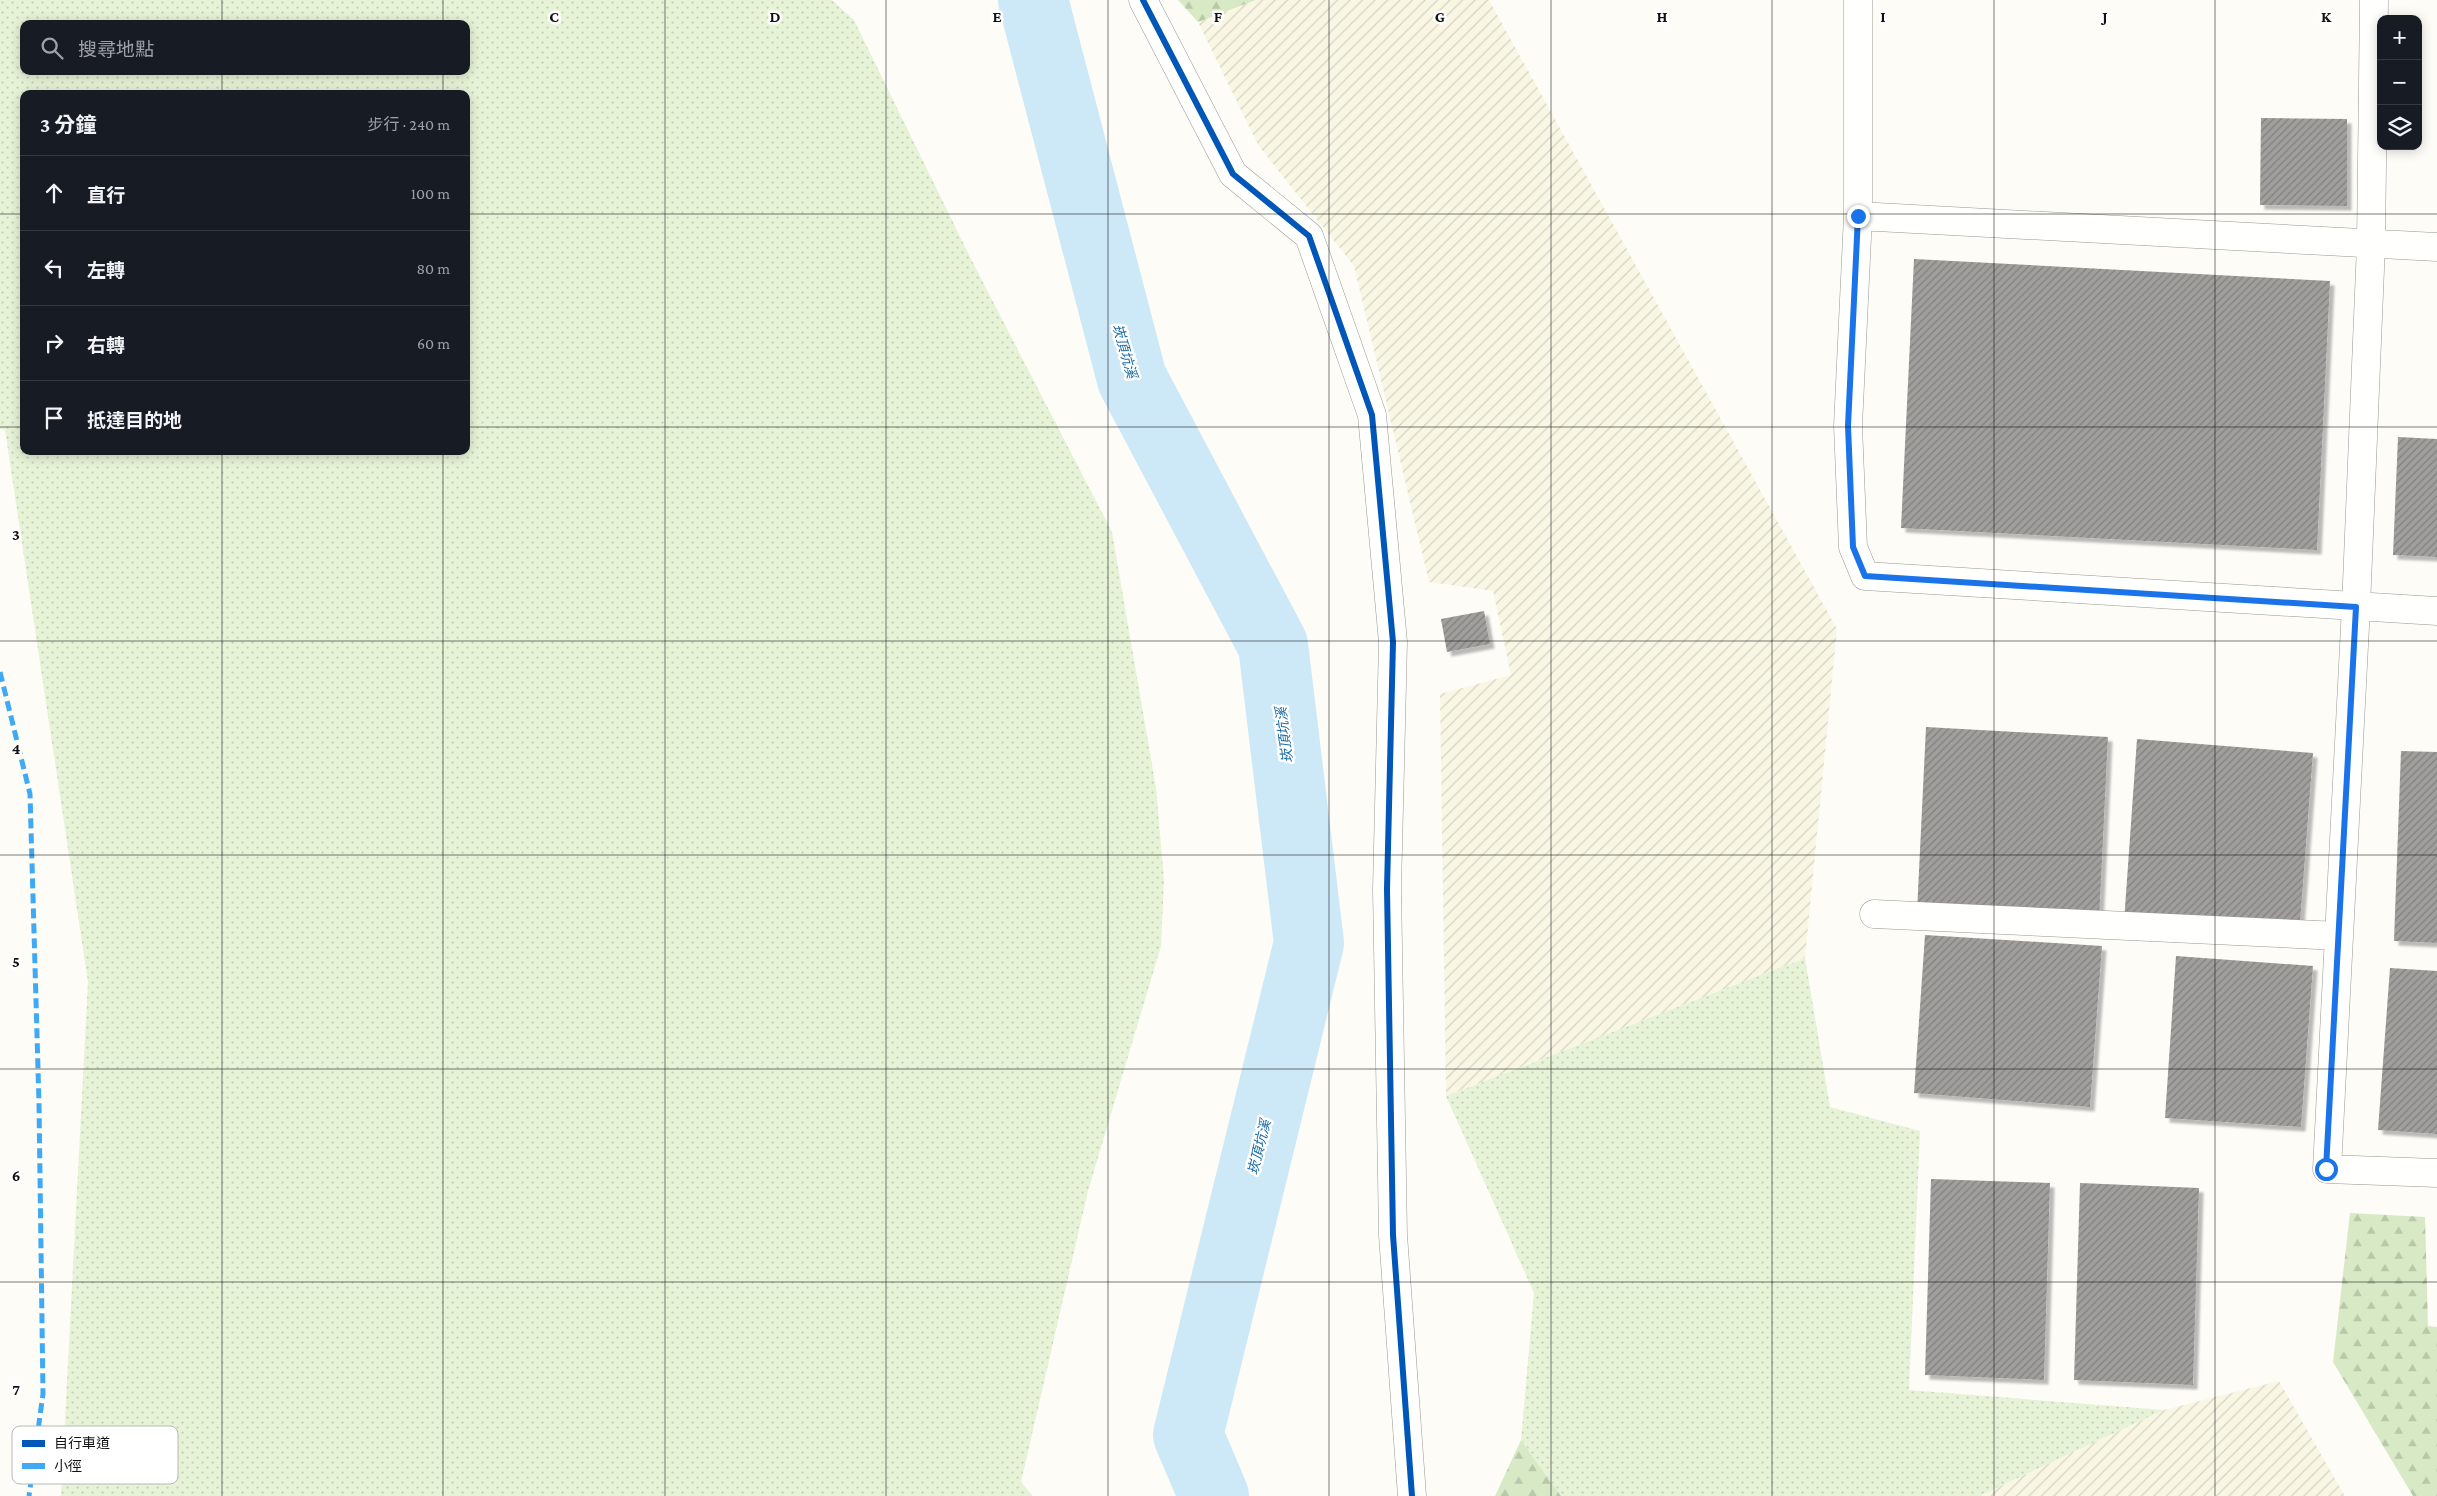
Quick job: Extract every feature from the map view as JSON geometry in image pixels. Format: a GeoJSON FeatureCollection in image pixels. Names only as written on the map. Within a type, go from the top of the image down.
{"type":"FeatureCollection","features":[{"type":"Feature","properties":{"kind":"street"},"geometry":{"type":"LineString","coordinates":[[1143,0],[1233,174],[1308,236],[1372,415],[1392,642],[1386,889],[1393,1235],[1412,1496]]}},
{"type":"Feature","properties":{"kind":"street"},"geometry":{"type":"LineString","coordinates":[[1858,0],[1858,216],[1848,426],[1853,547],[1865,576],[2437,611]]}},
{"type":"Feature","properties":{"kind":"street"},"geometry":{"type":"LineString","coordinates":[[2374,0],[2371,245],[2356,607],[2326,1169],[2437,1173]]}},
{"type":"Feature","properties":{"kind":"street"},"geometry":{"type":"LineString","coordinates":[[1858,216],[2371,245],[2437,247]]}},
{"type":"Feature","properties":{"kind":"street"},"geometry":{"type":"LineString","coordinates":[[1874,914],[2339,936]]}},
{"type":"Feature","properties":{"kind":"shaded area"},"geometry":{"type":"Polygon","coordinates":[[[1256,0],[1489,0],[1837,629],[1805,958],[1446,1096],[1440,694],[1511,675],[1493,591],[1429,582],[1354,266],[1258,145],[1198,22],[1256,0]]]}},
{"type":"Feature","properties":{"kind":"shaded area"},"geometry":{"type":"Polygon","coordinates":[[[2279,1381],[2345,1496],[1979,1496],[2164,1410],[2279,1381]]]}},
{"type":"Feature","properties":{"kind":"green space"},"geometry":{"type":"Polygon","coordinates":[[[0,0],[832,0],[854,20],[971,259],[1112,532],[1156,788],[1164,880],[1161,946],[1088,1191],[1021,1482],[1033,1496],[61,1496],[62,1484],[178,1484],[178,1426],[65,1426],[88,982],[5,430],[0,429],[0,0]]]}},
{"type":"Feature","properties":{"kind":"green space"},"geometry":{"type":"Polygon","coordinates":[[[1178,0],[1256,0],[1198,22],[1178,0]]]}},
{"type":"Feature","properties":{"kind":"green space"},"geometry":{"type":"Polygon","coordinates":[[[1805,958],[1830,1107],[1920,1131],[1909,1390],[2164,1410],[1979,1496],[1561,1496],[1521,1440],[1534,1293],[1446,1096],[1805,958]]]}},
{"type":"Feature","properties":{"kind":"green space"},"geometry":{"type":"Polygon","coordinates":[[[2350,1213],[2425,1217],[2428,1326],[2437,1327],[2437,1496],[2413,1496],[2333,1362],[2350,1213]]]}},
{"type":"Feature","properties":{"kind":"green space"},"geometry":{"type":"Polygon","coordinates":[[[1521,1440],[1561,1496],[1495,1496],[1521,1440]]]}},
{"type":"Feature","properties":{"kind":"building"},"geometry":{"type":"Polygon","coordinates":[[[2261,118],[2347,119],[2347,206],[2260,205],[2261,118]]]}},
{"type":"Feature","properties":{"kind":"building"},"geometry":{"type":"Polygon","coordinates":[[[1914,259],[2330,281],[2317,550],[1901,528],[1914,259]]]}},
{"type":"Feature","properties":{"kind":"building"},"geometry":{"type":"Polygon","coordinates":[[[2398,437],[2437,439],[2437,557],[2393,555],[2398,437]]]}},
{"type":"Feature","properties":{"kind":"building"},"geometry":{"type":"Polygon","coordinates":[[[1484,611],[1490,644],[1447,652],[1441,619],[1484,611]]]}},
{"type":"Feature","properties":{"kind":"building"},"geometry":{"type":"Polygon","coordinates":[[[1926,727],[2108,737],[2099,921],[1917,912],[1926,727]]]}},
{"type":"Feature","properties":{"kind":"building"},"geometry":{"type":"Polygon","coordinates":[[[2137,739],[2313,753],[2299,936],[2124,922],[2137,739]]]}},
{"type":"Feature","properties":{"kind":"building"},"geometry":{"type":"Polygon","coordinates":[[[2401,751],[2437,752],[2437,943],[2394,941],[2401,751]]]}},
{"type":"Feature","properties":{"kind":"building"},"geometry":{"type":"Polygon","coordinates":[[[1925,935],[2102,946],[2090,1107],[1914,1093],[1925,935]]]}},
{"type":"Feature","properties":{"kind":"building"},"geometry":{"type":"Polygon","coordinates":[[[2176,956],[2313,966],[2301,1127],[2165,1118],[2176,956]]]}},
{"type":"Feature","properties":{"kind":"building"},"geometry":{"type":"Polygon","coordinates":[[[2390,968],[2437,971],[2437,1134],[2378,1130],[2390,968]]]}},
{"type":"Feature","properties":{"kind":"building"},"geometry":{"type":"Polygon","coordinates":[[[1931,1179],[2050,1183],[2044,1380],[1925,1375],[1931,1179]]]}},
{"type":"Feature","properties":{"kind":"building"},"geometry":{"type":"Polygon","coordinates":[[[2080,1183],[2199,1188],[2193,1385],[2074,1380],[2080,1183]]]}},
{"type":"Feature","properties":{"kind":"waterway","name":"崁頂坑溪"},"geometry":{"type":"LineString","coordinates":[[1033,0],[1132,379],[1273,645],[1309,943],[1188,1435],[1214,1496]]}},
{"type":"Feature","properties":{"kind":"marked path"},"geometry":{"type":"LineString","coordinates":[[0,672],[30,794],[39,1103],[43,1394],[39,1426]]}},
{"type":"Feature","properties":{"kind":"marked path"},"geometry":{"type":"LineString","coordinates":[[29,1496],[31,1484]]}},
{"type":"Feature","properties":{"kind":"cycle path"},"geometry":{"type":"LineString","coordinates":[[1143,0],[1233,174],[1309,236],[1372,415],[1393,642],[1387,889],[1393,1235],[1412,1496]]}},
{"type":"Feature","properties":{"kind":"route"},"geometry":{"type":"LineString","coordinates":[[1858,216],[1848,426],[1853,547],[1865,576],[2356,607],[2326,1169]]}}]}
